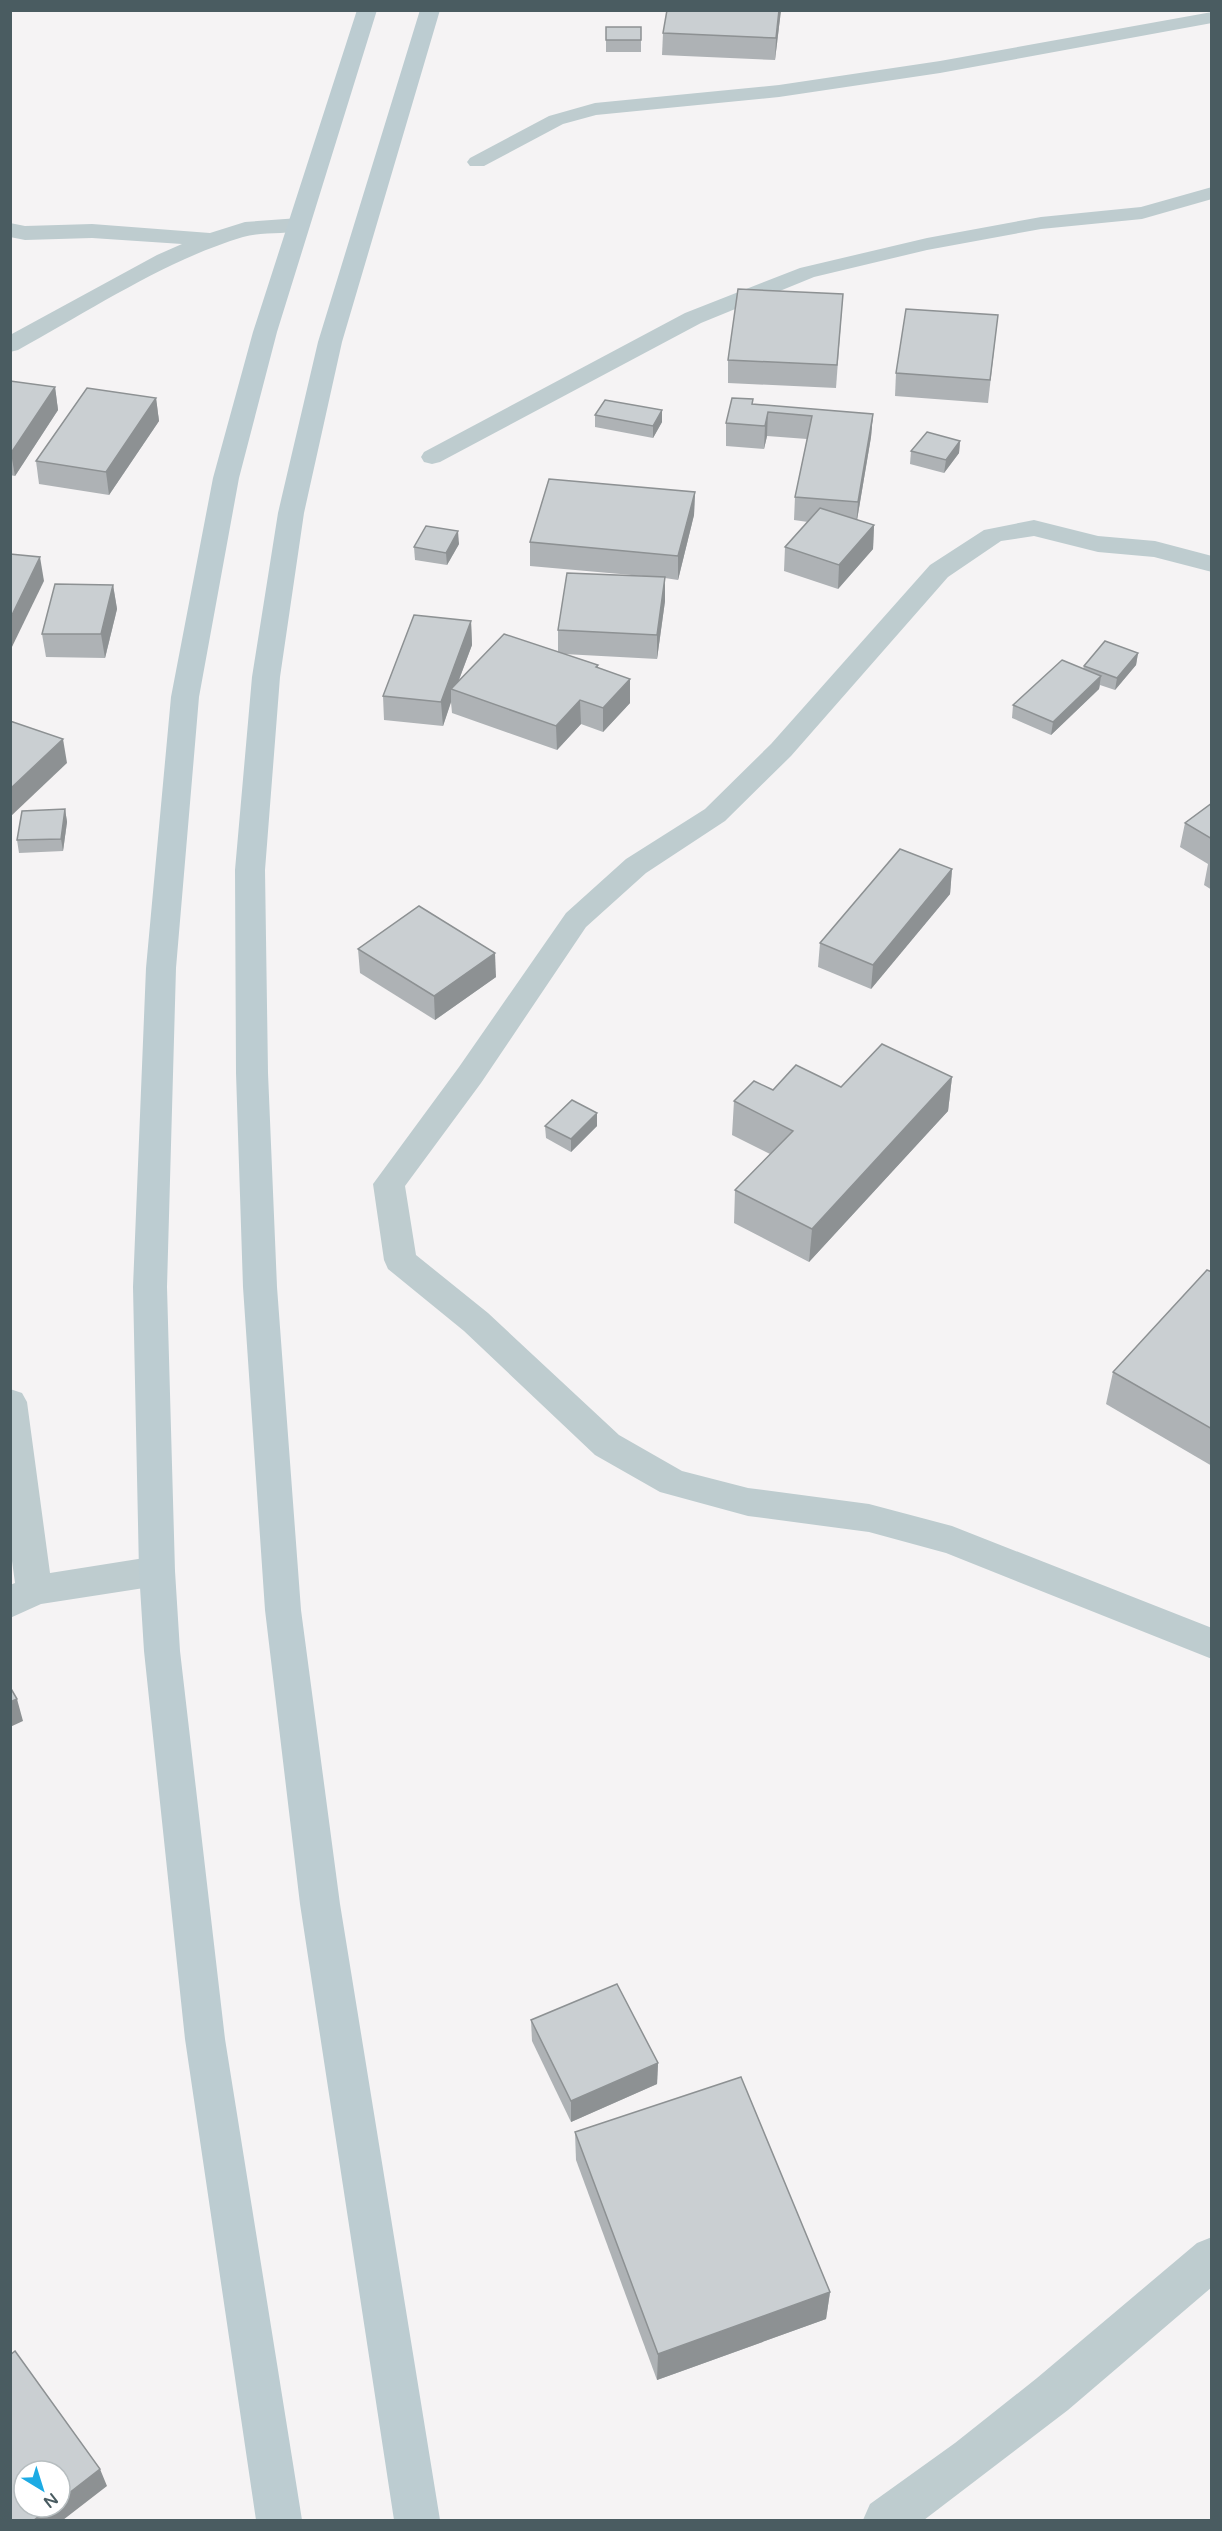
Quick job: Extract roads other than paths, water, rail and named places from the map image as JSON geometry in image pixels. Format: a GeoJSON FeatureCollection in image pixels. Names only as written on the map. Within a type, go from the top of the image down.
{"type":"FeatureCollection","features":[{"type":"Feature","properties":{"kind":"main road"},"geometry":{"type":"LineString","coordinates":[[279,2520],[205,2039],[162,1651],[157,1571],[150,1276],[160,968],[185,697],[226,478],[265,332],[367,10]]}},
{"type":"Feature","properties":{"kind":"main road"},"geometry":{"type":"LineString","coordinates":[[417,2520],[320,1904],[283,1610],[260,1287],[252,1073],[250,870],[266,677],[291,513],[330,342],[430,10]]}},
{"type":"Feature","properties":{"kind":"street"},"geometry":{"type":"LineString","coordinates":[[10,345],[165,260],[213,239],[245,229],[299,225]]}},
{"type":"Feature","properties":{"kind":"street"},"geometry":{"type":"LineString","coordinates":[[10,230],[25,233],[92,231],[213,239]]}},
{"type":"Feature","properties":{"kind":"street"},"geometry":{"type":"LineString","coordinates":[[1212,564],[1155,549],[1098,544],[1034,528],[993,535],[939,571],[782,750],[715,815],[636,866],[576,920],[470,1075],[389,1184],[400,1260],[476,1322],[607,1445],[672,1482],[748,1502],[869,1518],[952,1540],[1212,1644]]}},
{"type":"Feature","properties":{"kind":"street"},"geometry":{"type":"LineString","coordinates":[[10,1402],[22,1597],[157,1571]]}},
{"type":"Feature","properties":{"kind":"street"},"geometry":{"type":"LineString","coordinates":[[886,2520],[1009,2428],[1212,2258]]}},
{"type":"Feature","properties":{"kind":"lane"},"geometry":{"type":"LineString","coordinates":[[477,162],[556,120],[596,109],[780,91],[917,71],[1212,17]]}},
{"type":"Feature","properties":{"kind":"lane"},"geometry":{"type":"LineString","coordinates":[[432,457],[693,318],[807,272],[927,244],[1041,223],[1142,213],[1212,193]]}}]}
